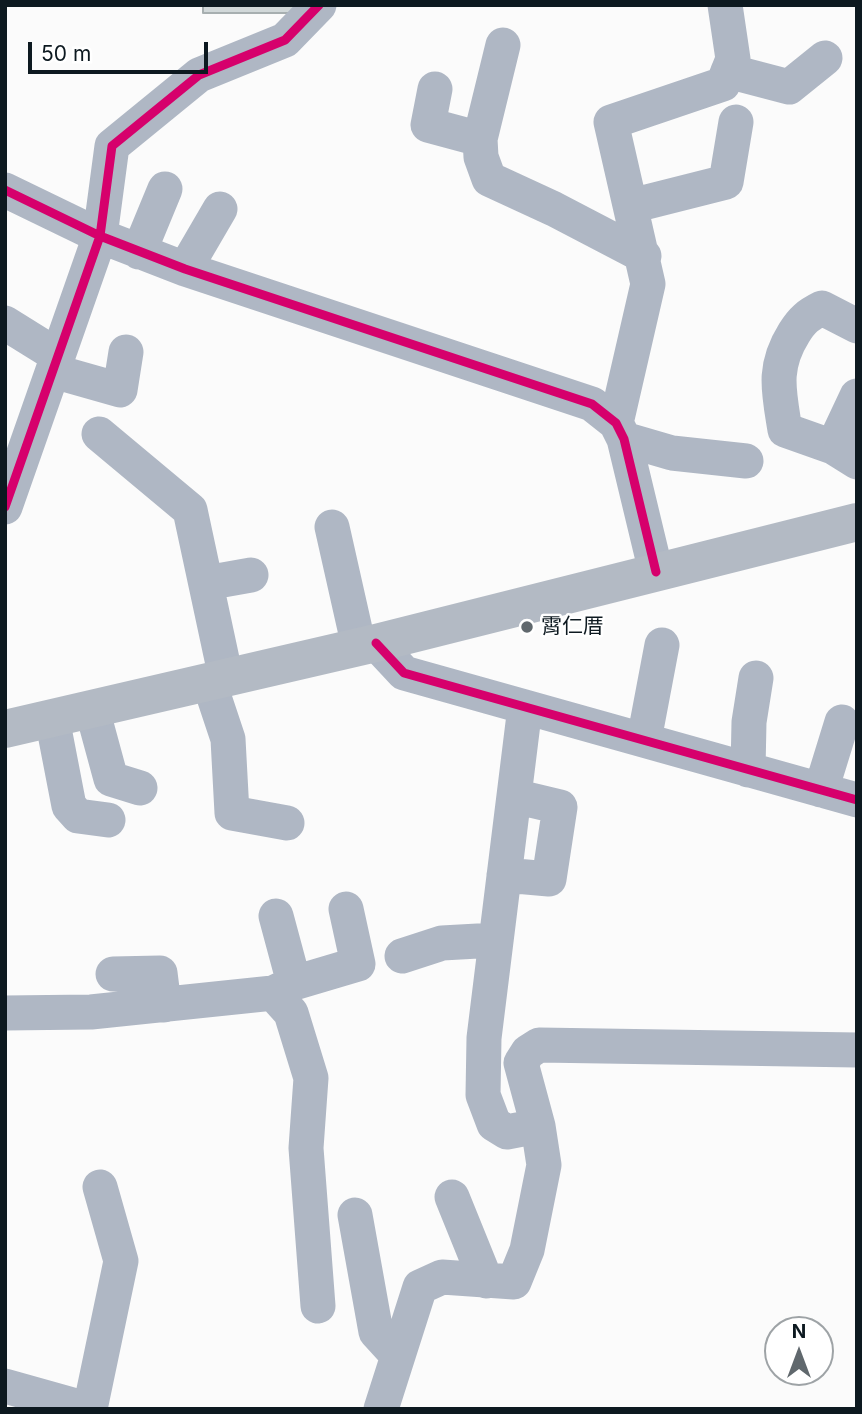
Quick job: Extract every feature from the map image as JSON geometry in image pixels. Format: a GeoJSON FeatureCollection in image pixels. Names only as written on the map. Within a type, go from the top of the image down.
{"type":"FeatureCollection","features":[{"type":"Feature","properties":{"kind":"main road"},"geometry":{"type":"LineString","coordinates":[[5,729],[367,644],[857,522]]}},
{"type":"Feature","properties":{"kind":"street"},"geometry":{"type":"LineString","coordinates":[[5,507],[11,469],[55,363],[100,236],[112,146],[199,75],[285,40],[318,5]]}},
{"type":"Feature","properties":{"kind":"street"},"geometry":{"type":"LineString","coordinates":[[656,572],[620,431],[648,284],[611,122],[723,84],[733,59],[725,5]]}},
{"type":"Feature","properties":{"kind":"street"},"geometry":{"type":"LineString","coordinates":[[503,45],[480,139],[481,157],[489,179],[554,209],[643,256]]}},
{"type":"Feature","properties":{"kind":"street"},"geometry":{"type":"LineString","coordinates":[[728,71],[789,87],[825,58]]}},
{"type":"Feature","properties":{"kind":"street"},"geometry":{"type":"LineString","coordinates":[[435,89],[428,125],[480,139]]}},
{"type":"Feature","properties":{"kind":"street"},"geometry":{"type":"LineString","coordinates":[[631,206],[726,182],[736,122]]}},
{"type":"Feature","properties":{"kind":"street"},"geometry":{"type":"LineString","coordinates":[[139,252],[165,189]]}},
{"type":"Feature","properties":{"kind":"street"},"geometry":{"type":"LineString","coordinates":[[5,190],[100,236],[185,269],[592,404],[620,431],[672,453],[746,461]]}},
{"type":"Feature","properties":{"kind":"street"},"geometry":{"type":"LineString","coordinates":[[185,269],[220,209]]}},
{"type":"Feature","properties":{"kind":"street"},"geometry":{"type":"LineString","coordinates":[[857,326],[822,308],[804,316],[783,351],[778,383],[785,430],[845,454],[857,396]]}},
{"type":"Feature","properties":{"kind":"street"},"geometry":{"type":"LineString","coordinates":[[5,323],[55,363],[120,390],[126,352]]}},
{"type":"Feature","properties":{"kind":"street"},"geometry":{"type":"LineString","coordinates":[[99,434],[190,510],[206,583],[228,739],[232,813],[288,822]]}},
{"type":"Feature","properties":{"kind":"street"},"geometry":{"type":"LineString","coordinates":[[332,527],[367,644],[404,673],[857,800]]}},
{"type":"Feature","properties":{"kind":"street"},"geometry":{"type":"LineString","coordinates":[[206,583],[251,575]]}},
{"type":"Feature","properties":{"kind":"street"},"geometry":{"type":"LineString","coordinates":[[644,740],[662,645]]}},
{"type":"Feature","properties":{"kind":"street"},"geometry":{"type":"LineString","coordinates":[[748,770],[749,722],[757,678]]}},
{"type":"Feature","properties":{"kind":"street"},"geometry":{"type":"LineString","coordinates":[[525,707],[484,1038],[483,1095],[494,1124],[507,1132],[538,1126]]}},
{"type":"Feature","properties":{"kind":"street"},"geometry":{"type":"LineString","coordinates":[[92,709],[111,779],[140,788]]}},
{"type":"Feature","properties":{"kind":"street"},"geometry":{"type":"LineString","coordinates":[[52,718],[69,806],[78,816],[108,820]]}},
{"type":"Feature","properties":{"kind":"street"},"geometry":{"type":"LineString","coordinates":[[821,790],[842,722]]}},
{"type":"Feature","properties":{"kind":"street"},"geometry":{"type":"LineString","coordinates":[[504,875],[550,879],[560,807],[514,796]]}},
{"type":"Feature","properties":{"kind":"street"},"geometry":{"type":"LineString","coordinates":[[5,1013],[91,1012],[284,988],[358,964],[346,909]]}},
{"type":"Feature","properties":{"kind":"street"},"geometry":{"type":"LineString","coordinates":[[276,916],[284,988],[312,1078],[306,1148],[318,1306]]}},
{"type":"Feature","properties":{"kind":"street"},"geometry":{"type":"LineString","coordinates":[[402,956],[442,943],[496,940]]}},
{"type":"Feature","properties":{"kind":"street"},"geometry":{"type":"LineString","coordinates":[[113,974],[160,973],[164,1004]]}},
{"type":"Feature","properties":{"kind":"street"},"geometry":{"type":"LineString","coordinates":[[382,1409],[420,1287],[442,1277],[514,1282],[527,1250],[544,1165],[538,1126],[521,1063],[528,1052],[539,1045],[857,1050]]}},
{"type":"Feature","properties":{"kind":"street"},"geometry":{"type":"LineString","coordinates":[[5,1386],[88,1409],[121,1261],[100,1187]]}},
{"type":"Feature","properties":{"kind":"street"},"geometry":{"type":"LineString","coordinates":[[452,1197],[486,1281]]}},
{"type":"Feature","properties":{"kind":"street"},"geometry":{"type":"LineString","coordinates":[[355,1215],[376,1332],[397,1355]]}},
{"type":"Feature","properties":{"kind":"building"},"geometry":{"type":"Polygon","coordinates":[[[203,5],[304,5],[304,13],[203,13],[203,5]]]}},
{"type":"Feature","properties":{"kind":"cycle path"},"geometry":{"type":"LineString","coordinates":[[5,507],[100,236],[112,146],[199,75],[285,40],[319,5]]}},
{"type":"Feature","properties":{"kind":"cycle path"},"geometry":{"type":"LineString","coordinates":[[5,190],[100,236],[185,269],[592,404],[616,423],[624,439],[656,572]]}},
{"type":"Feature","properties":{"kind":"cycle path"},"geometry":{"type":"LineString","coordinates":[[376,643],[404,673],[857,800]]}},
{"type":"Feature","properties":{"kind":"place","name":"霄仁厝"},"geometry":{"type":"Point","coordinates":[527,627]}}]}
